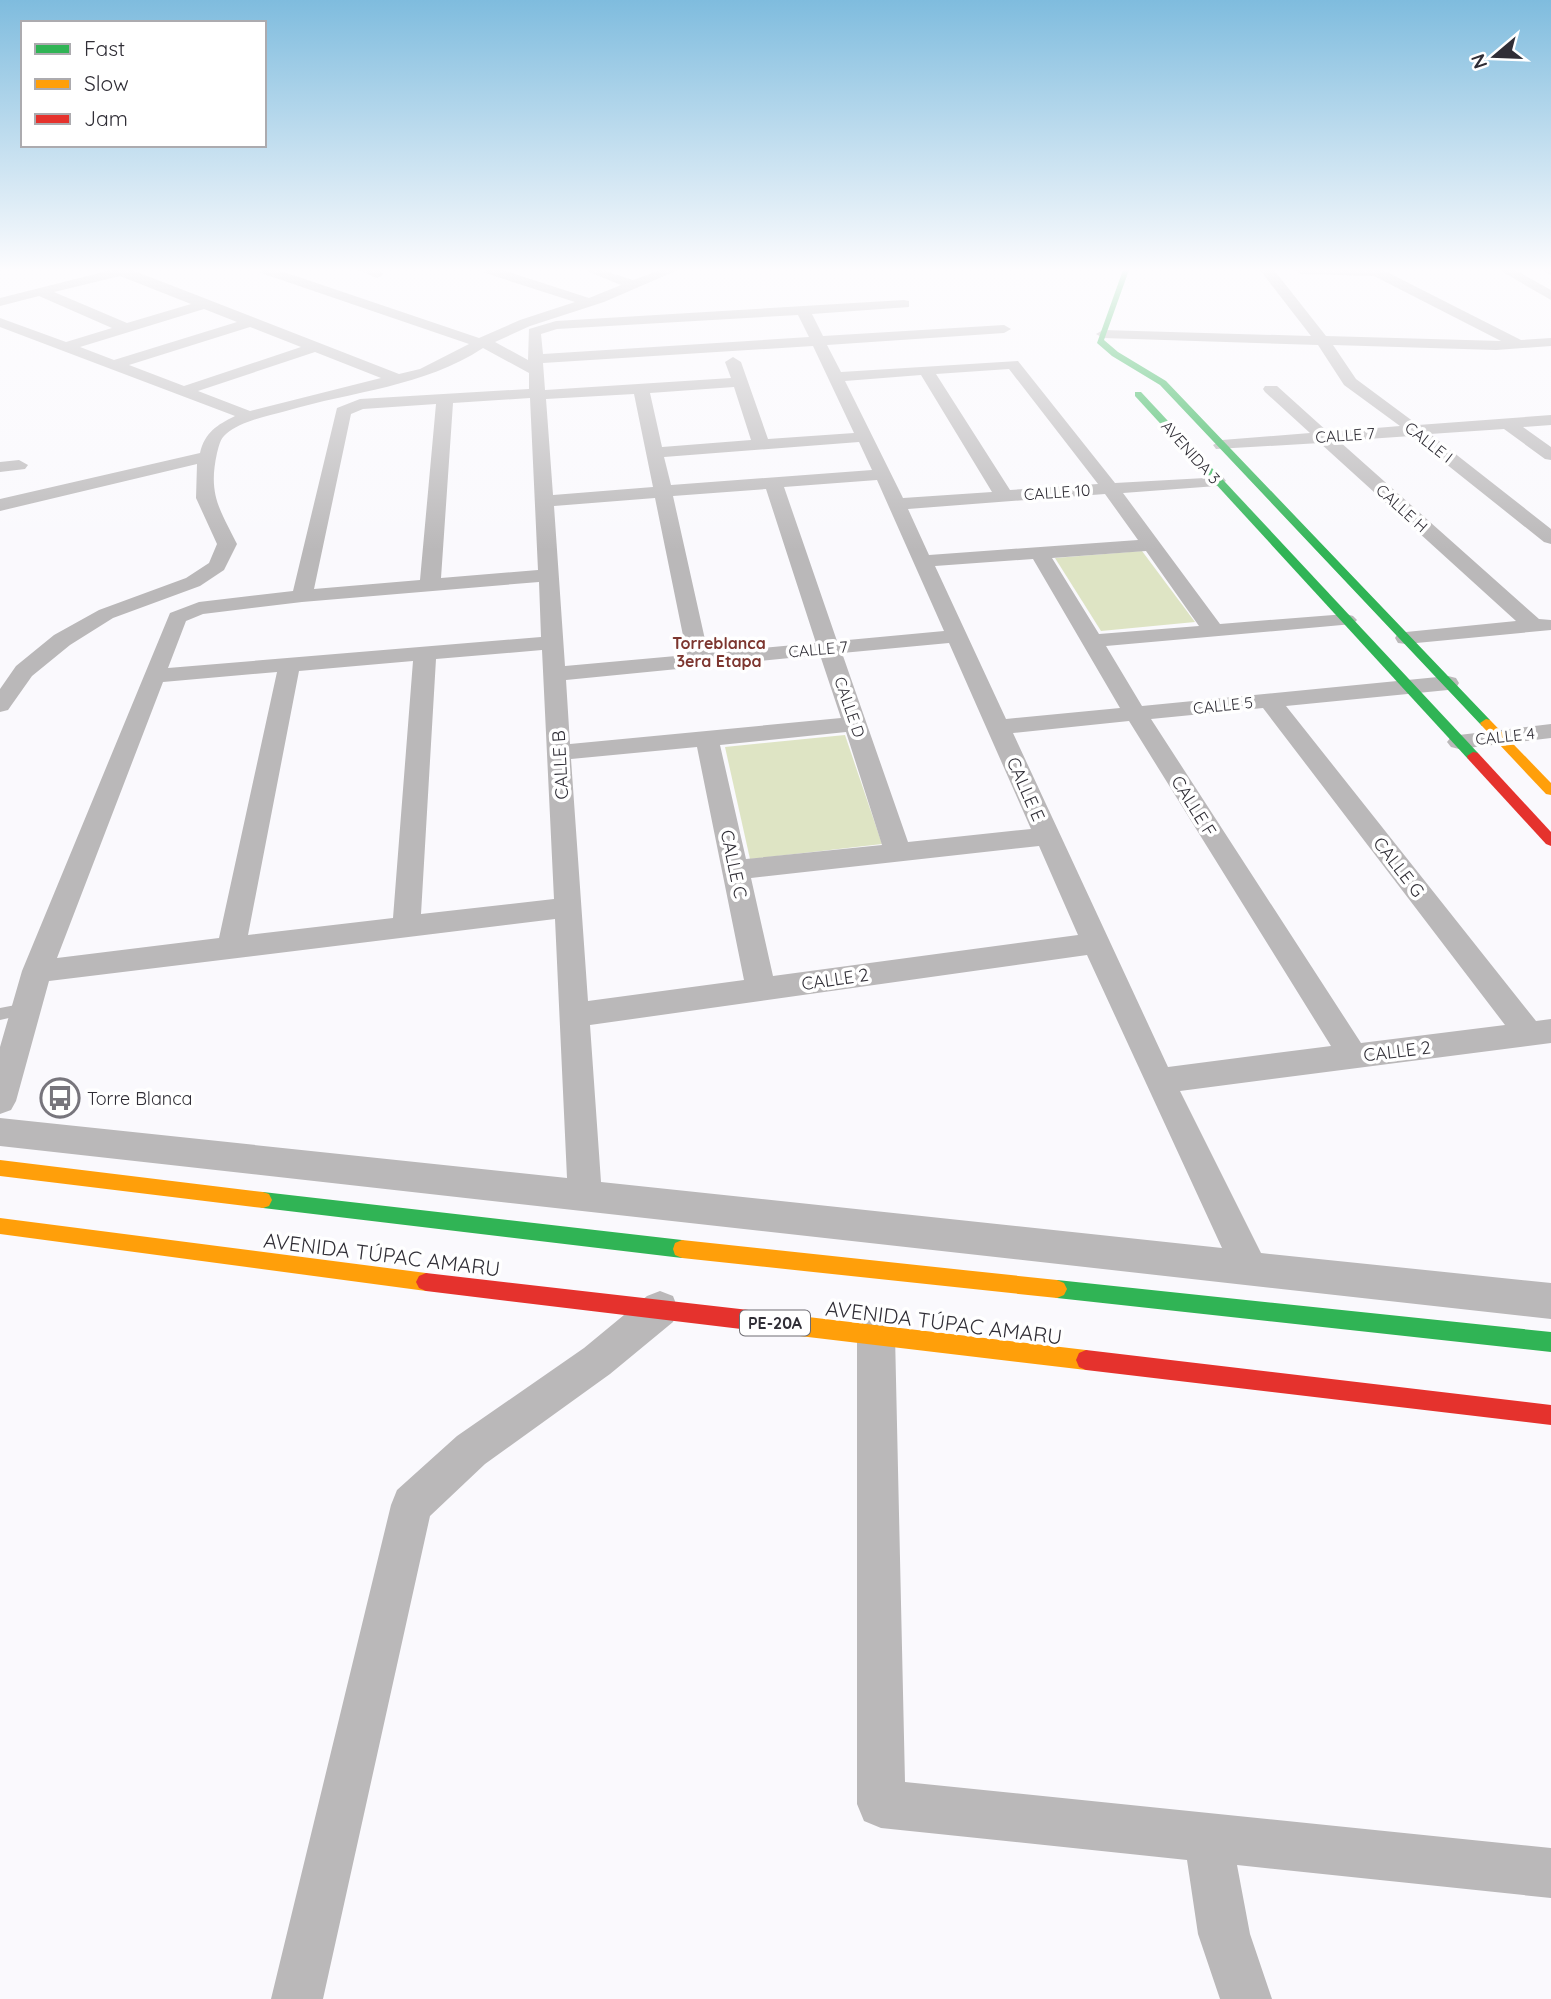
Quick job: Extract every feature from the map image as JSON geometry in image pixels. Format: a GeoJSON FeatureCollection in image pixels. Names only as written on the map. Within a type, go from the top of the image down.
{"type":"FeatureCollection","features":[{"type":"Feature","properties":{"kind":"main road","name":"AVENIDA 3"},"geometry":{"type":"LineString","coordinates":[[1117,363],[1118,372],[1217,481],[1551,841]]}},
{"type":"Feature","properties":{"kind":"main road","name":"AVENIDA 3"},"geometry":{"type":"LineString","coordinates":[[1129,363],[1163,383],[1551,791]]}},
{"type":"Feature","properties":{"kind":"main road"},"geometry":{"type":"LineString","coordinates":[[0,1168],[587,1239],[1551,1342]]}},
{"type":"Feature","properties":{"kind":"main road","name":"AVENIDA TÚPAC AMARU"},"geometry":{"type":"LineString","coordinates":[[0,1226],[278,1264],[1551,1415]]}},
{"type":"Feature","properties":{"kind":"street"},"geometry":{"type":"LineString","coordinates":[[110,363],[249,416]]}},
{"type":"Feature","properties":{"kind":"street"},"geometry":{"type":"LineString","coordinates":[[114,365],[119,363]]}},
{"type":"Feature","properties":{"kind":"street"},"geometry":{"type":"LineString","coordinates":[[184,391],[267,363]]}},
{"type":"Feature","properties":{"kind":"street"},"geometry":{"type":"LineString","coordinates":[[357,363],[398,379]]}},
{"type":"Feature","properties":{"kind":"street"},"geometry":{"type":"LineString","coordinates":[[0,705],[24,671],[62,640],[106,614],[193,582],[217,566],[227,544],[205,498],[205,469],[211,443],[220,430],[249,416],[323,395],[425,373],[446,363]]}},
{"type":"Feature","properties":{"kind":"street"},"geometry":{"type":"LineString","coordinates":[[516,363],[537,380],[641,389],[740,382]]}},
{"type":"Feature","properties":{"kind":"street","name":"CALLE B"},"geometry":{"type":"LineString","coordinates":[[536,363],[585,1197]]}},
{"type":"Feature","properties":{"kind":"street"},"geometry":{"type":"LineString","coordinates":[[302,596],[344,411],[360,404],[445,399],[634,363]]}},
{"type":"Feature","properties":{"kind":"street"},"geometry":{"type":"LineString","coordinates":[[734,363],[761,445]]}},
{"type":"Feature","properties":{"kind":"street","name":"CALLE E"},"geometry":{"type":"LineString","coordinates":[[828,363],[883,474],[1159,1081],[1250,1268]]}},
{"type":"Feature","properties":{"kind":"street","name":"CALLE I"},"geometry":{"type":"LineString","coordinates":[[1337,363],[1359,391],[1384,406],[1551,538]]}},
{"type":"Feature","properties":{"kind":"street"},"geometry":{"type":"LineString","coordinates":[[834,377],[1013,365],[1110,488],[1214,631]]}},
{"type":"Feature","properties":{"kind":"street"},"geometry":{"type":"LineString","coordinates":[[926,370],[1004,496]]}},
{"type":"Feature","properties":{"kind":"street"},"geometry":{"type":"LineString","coordinates":[[641,389],[699,660]]}},
{"type":"Feature","properties":{"kind":"street","name":"CALLE H"},"geometry":{"type":"LineString","coordinates":[[1271,389],[1542,625]]}},
{"type":"Feature","properties":{"kind":"street"},"geometry":{"type":"LineString","coordinates":[[430,585],[445,399]]}},
{"type":"Feature","properties":{"kind":"street","name":"CALLE 7"},"geometry":{"type":"LineString","coordinates":[[1222,445],[1551,420]]}},
{"type":"Feature","properties":{"kind":"street"},"geometry":{"type":"LineString","coordinates":[[1507,423],[1551,455]]}},
{"type":"Feature","properties":{"kind":"street"},"geometry":{"type":"LineString","coordinates":[[654,453],[864,437]]}},
{"type":"Feature","properties":{"kind":"street"},"geometry":{"type":"LineString","coordinates":[[0,505],[208,456]]}},
{"type":"Feature","properties":{"kind":"street"},"geometry":{"type":"LineString","coordinates":[[0,467],[19,465]]}},
{"type":"Feature","properties":{"kind":"street"},"geometry":{"type":"LineString","coordinates":[[544,501],[883,474]]}},
{"type":"Feature","properties":{"kind":"street","name":"CALLE 10"},"geometry":{"type":"LineString","coordinates":[[897,504],[1217,481]]}},
{"type":"Feature","properties":{"kind":"street","name":"CALLE D"},"geometry":{"type":"LineString","coordinates":[[773,483],[898,852]]}},
{"type":"Feature","properties":{"kind":"street"},"geometry":{"type":"LineString","coordinates":[[922,561],[1151,545]]}},
{"type":"Feature","properties":{"kind":"street","name":"CALLE F"},"geometry":{"type":"LineString","coordinates":[[1039,552],[1135,713],[1353,1056]]}},
{"type":"Feature","properties":{"kind":"street"},"geometry":{"type":"LineString","coordinates":[[1,1097],[37,971],[177,617],[187,611],[302,596],[549,575]]}},
{"type":"Feature","properties":{"kind":"street"},"geometry":{"type":"LineString","coordinates":[[1092,641],[1346,620]]}},
{"type":"Feature","properties":{"kind":"street"},"geometry":{"type":"LineString","coordinates":[[1406,638],[1542,625]]}},
{"type":"Feature","properties":{"kind":"street","name":"CALLE 7"},"geometry":{"type":"LineString","coordinates":[[554,674],[957,636]]}},
{"type":"Feature","properties":{"kind":"street"},"geometry":{"type":"LineString","coordinates":[[153,676],[552,643]]}},
{"type":"Feature","properties":{"kind":"street"},"geometry":{"type":"LineString","coordinates":[[406,927],[425,654]]}},
{"type":"Feature","properties":{"kind":"street"},"geometry":{"type":"LineString","coordinates":[[231,948],[289,666]]}},
{"type":"Feature","properties":{"kind":"street","name":"CALLE 5"},"geometry":{"type":"LineString","coordinates":[[998,727],[1448,683]]}},
{"type":"Feature","properties":{"kind":"street","name":"CALLE G"},"geometry":{"type":"LineString","coordinates":[[1269,700],[1540,1032]]}},
{"type":"Feature","properties":{"kind":"street"},"geometry":{"type":"LineString","coordinates":[[559,753],[856,724]]}},
{"type":"Feature","properties":{"kind":"street","name":"CALLE 4"},"geometry":{"type":"LineString","coordinates":[[1459,741],[1551,731]]}},
{"type":"Feature","properties":{"kind":"street","name":"CALLE C"},"geometry":{"type":"LineString","coordinates":[[706,738],[761,989]]}},
{"type":"Feature","properties":{"kind":"street"},"geometry":{"type":"LineString","coordinates":[[735,870],[1048,836]]}},
{"type":"Feature","properties":{"kind":"street"},"geometry":{"type":"LineString","coordinates":[[37,971],[568,907]]}},
{"type":"Feature","properties":{"kind":"street","name":"CALLE 2"},"geometry":{"type":"LineString","coordinates":[[574,1015],[1097,943]]}},
{"type":"Feature","properties":{"kind":"street","name":"CALLE 2"},"geometry":{"type":"LineString","coordinates":[[1159,1081],[1540,1032]]}},
{"type":"Feature","properties":{"kind":"street"},"geometry":{"type":"LineString","coordinates":[[0,1132],[1551,1301]]}},
{"type":"Feature","properties":{"kind":"street"},"geometry":{"type":"LineString","coordinates":[[297,1999],[412,1504],[471,1450],[587,1368],[660,1309]]}},
{"type":"Feature","properties":{"kind":"street"},"geometry":{"type":"LineString","coordinates":[[876,1335],[881,1804],[1551,1873]]}},
{"type":"Feature","properties":{"kind":"street"},"geometry":{"type":"LineString","coordinates":[[1208,1838],[1224,1934],[1246,1999]]}},
{"type":"Feature","properties":{"kind":"lane"},"geometry":{"type":"LineString","coordinates":[[0,1014],[26,1009]]}},
{"type":"Feature","properties":{"kind":"green space"},"geometry":{"type":"Polygon","coordinates":[[[1142,551],[1195,622],[1101,631],[1055,558],[1142,551]]]}},
{"type":"Feature","properties":{"kind":"green space"},"geometry":{"type":"Polygon","coordinates":[[[845,735],[882,844],[750,859],[725,747],[845,735]]]}},
{"type":"Feature","properties":{"kind":"traffic: fast"},"geometry":{"type":"LineString","coordinates":[[1130,363],[1163,383],[1486,723]]}},
{"type":"Feature","properties":{"kind":"traffic: fast"},"geometry":{"type":"LineString","coordinates":[[1138,394],[1473,756]]}},
{"type":"Feature","properties":{"kind":"traffic: fast"},"geometry":{"type":"LineString","coordinates":[[263,1200],[682,1249]]}},
{"type":"Feature","properties":{"kind":"traffic: fast"},"geometry":{"type":"LineString","coordinates":[[1057,1289],[1551,1342]]}},
{"type":"Feature","properties":{"kind":"traffic: slow"},"geometry":{"type":"LineString","coordinates":[[1486,723],[1551,791]]}},
{"type":"Feature","properties":{"kind":"traffic: slow"},"geometry":{"type":"LineString","coordinates":[[0,1168],[263,1200]]}},
{"type":"Feature","properties":{"kind":"traffic: slow"},"geometry":{"type":"LineString","coordinates":[[0,1226],[426,1282]]}},
{"type":"Feature","properties":{"kind":"traffic: slow"},"geometry":{"type":"LineString","coordinates":[[682,1249],[1057,1289]]}},
{"type":"Feature","properties":{"kind":"traffic: slow"},"geometry":{"type":"LineString","coordinates":[[766,1322],[1086,1360]]}},
{"type":"Feature","properties":{"kind":"traffic: jam"},"geometry":{"type":"LineString","coordinates":[[1473,756],[1551,841]]}},
{"type":"Feature","properties":{"kind":"traffic: jam"},"geometry":{"type":"LineString","coordinates":[[426,1282],[766,1322]]}},
{"type":"Feature","properties":{"kind":"traffic: jam"},"geometry":{"type":"LineString","coordinates":[[1086,1360],[1551,1415]]}},
{"type":"Feature","properties":{"kind":"place","name":"Torre Blanca"},"geometry":{"type":"Point","coordinates":[60,1098]}},
{"type":"Feature","properties":{"kind":"district","name":"Torreblanca 3era Etapa"},"geometry":{"type":"Point","coordinates":[719,652]}}]}
